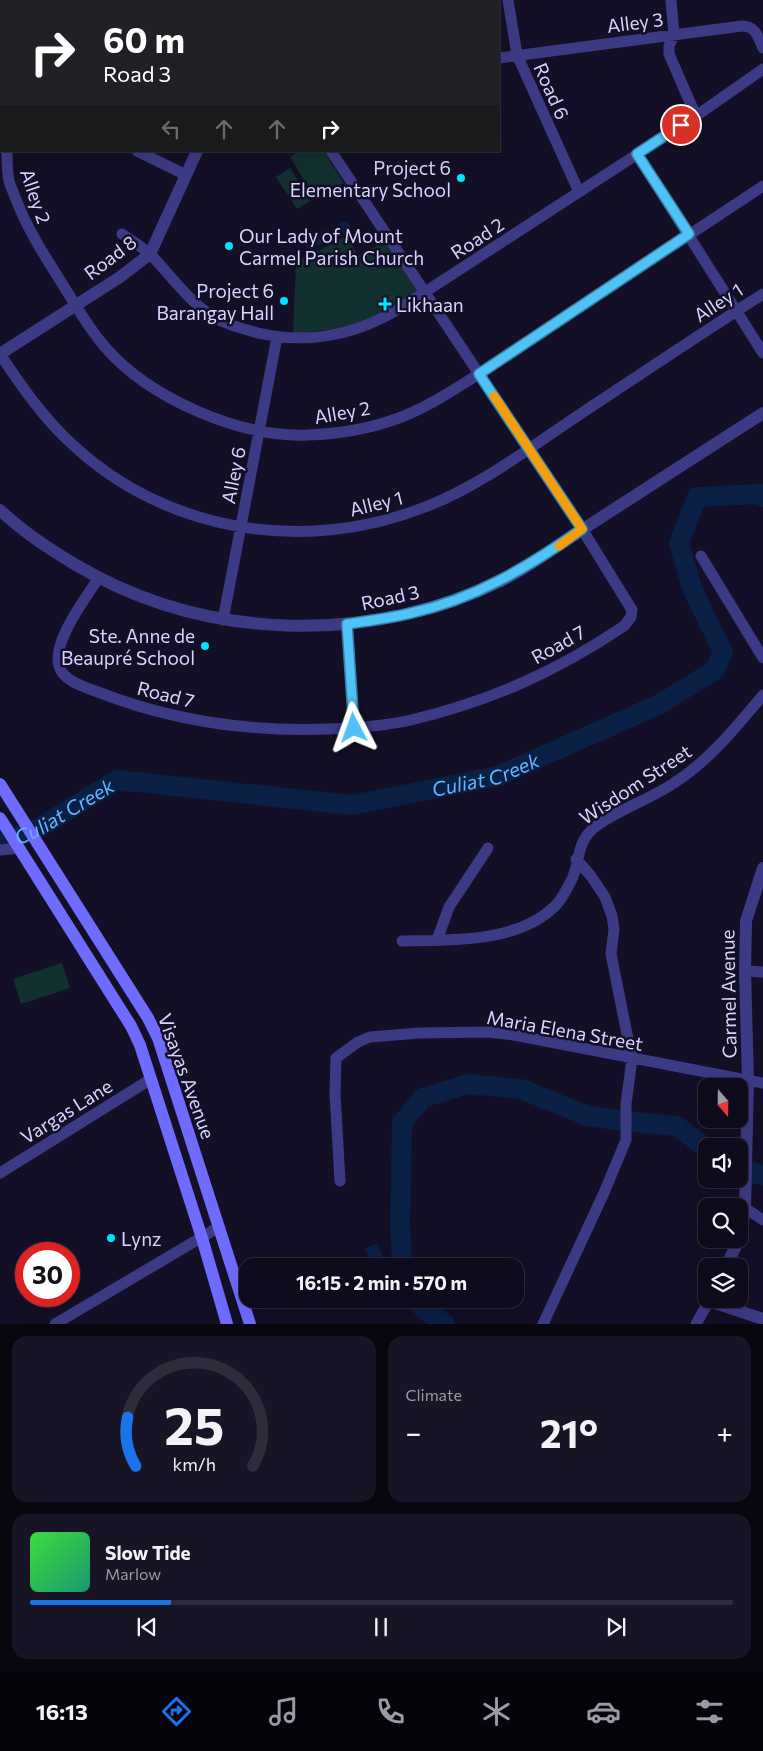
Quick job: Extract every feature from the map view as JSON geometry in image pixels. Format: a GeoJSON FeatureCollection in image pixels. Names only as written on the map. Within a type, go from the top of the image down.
{"type":"FeatureCollection","features":[{"type":"Feature","properties":{"kind":"main road","name":"Visayas Avenue"},"geometry":{"type":"LineString","coordinates":[[0,784],[154,1029],[250,1324]]}},
{"type":"Feature","properties":{"kind":"main road","name":"Visayas Avenue"},"geometry":{"type":"LineString","coordinates":[[1,819],[131,1026],[140,1045],[202,1238],[226,1324]]}},
{"type":"Feature","properties":{"kind":"street","name":"Road 6"},"geometry":{"type":"LineString","coordinates":[[508,0],[517,55],[579,192]]}},
{"type":"Feature","properties":{"kind":"street"},"geometry":{"type":"LineString","coordinates":[[671,0],[674,35],[670,46],[670,54],[696,116]]}},
{"type":"Feature","properties":{"kind":"street","name":"Alley 3"},"geometry":{"type":"LineString","coordinates":[[500,58],[749,26],[753,28],[763,48]]}},
{"type":"Feature","properties":{"kind":"street","name":"Road 2"},"geometry":{"type":"LineString","coordinates":[[122,234],[150,254],[193,300],[214,317],[239,328],[277,337],[297,339],[351,331],[386,316],[426,292],[696,116],[763,69]]}},
{"type":"Feature","properties":{"kind":"street","name":"Alley 2"},"geometry":{"type":"LineString","coordinates":[[6,152],[9,181],[32,236],[75,305],[105,347],[130,371],[160,393],[226,422],[259,431],[306,436],[352,431],[397,419],[439,398],[479,374],[763,186]]}},
{"type":"Feature","properties":{"kind":"street"},"geometry":{"type":"LineString","coordinates":[[139,152],[186,175]]}},
{"type":"Feature","properties":{"kind":"street","name":"Road 8"},"geometry":{"type":"LineString","coordinates":[[0,354],[120,277],[150,254],[197,152]]}},
{"type":"Feature","properties":{"kind":"street","name":"Road 7"},"geometry":{"type":"LineString","coordinates":[[98,578],[65,632],[57,654],[61,672],[74,682],[122,701],[172,716],[224,726],[289,731],[354,728],[408,720],[461,707],[513,688],[562,665],[624,626],[631,617],[632,610],[582,529],[332,152]]}},
{"type":"Feature","properties":{"kind":"street"},"geometry":{"type":"LineString","coordinates":[[637,154],[763,353]]}},
{"type":"Feature","properties":{"kind":"street","name":"Alley 1"},"geometry":{"type":"LineString","coordinates":[[0,354],[22,388],[47,419],[74,446],[103,470],[134,490],[166,506],[240,527],[277,532],[315,532],[352,528],[388,520],[427,507],[463,489],[529,448],[763,294]]}},
{"type":"Feature","properties":{"kind":"street","name":"Alley 6"},"geometry":{"type":"LineString","coordinates":[[223,620],[277,337]]}},
{"type":"Feature","properties":{"kind":"street","name":"Road 3"},"geometry":{"type":"LineString","coordinates":[[0,510],[48,549],[98,578],[132,594],[177,609],[223,620],[270,626],[347,624],[412,613],[458,599],[510,576],[544,557],[582,529],[763,413]]}},
{"type":"Feature","properties":{"kind":"street"},"geometry":{"type":"LineString","coordinates":[[701,556],[763,658]]}},
{"type":"Feature","properties":{"kind":"street"},"geometry":{"type":"LineString","coordinates":[[347,624],[354,728]]}},
{"type":"Feature","properties":{"kind":"street","name":"Wisdom Street"},"geometry":{"type":"LineString","coordinates":[[402,942],[496,934],[526,926],[555,906],[565,893],[574,876],[576,859],[582,839],[594,828],[626,808],[672,785],[694,770],[721,744],[763,695]]}},
{"type":"Feature","properties":{"kind":"street"},"geometry":{"type":"LineString","coordinates":[[0,850],[19,847]]}},
{"type":"Feature","properties":{"kind":"street"},"geometry":{"type":"LineString","coordinates":[[437,940],[449,907],[488,848]]}},
{"type":"Feature","properties":{"kind":"street"},"geometry":{"type":"LineString","coordinates":[[542,1324],[603,1195],[626,1140],[626,1104],[632,1059],[611,954],[614,929],[612,916],[605,897],[591,876],[576,859]]}},
{"type":"Feature","properties":{"kind":"street","name":"Carmel Avenue"},"geometry":{"type":"LineString","coordinates":[[748,1078],[745,971],[746,922],[763,868]]}},
{"type":"Feature","properties":{"kind":"street"},"geometry":{"type":"LineString","coordinates":[[745,971],[763,972]]}},
{"type":"Feature","properties":{"kind":"street","name":"Maria Elena Street"},"geometry":{"type":"LineString","coordinates":[[340,1181],[335,1094],[336,1058],[358,1042],[370,1037],[419,1033],[488,1032],[514,1035],[732,1078]]}},
{"type":"Feature","properties":{"kind":"street","name":"Vargas Lane"},"geometry":{"type":"LineString","coordinates":[[0,1173],[151,1079]]}},
{"type":"Feature","properties":{"kind":"street","name":"Maria Elena Street"},"geometry":{"type":"LineString","coordinates":[[748,1081],[763,1083]]}},
{"type":"Feature","properties":{"kind":"street","name":"Carmel Avenue"},"geometry":{"type":"LineString","coordinates":[[745,1198],[747,1128]]}},
{"type":"Feature","properties":{"kind":"street"},"geometry":{"type":"LineString","coordinates":[[748,1211],[763,1220]]}},
{"type":"Feature","properties":{"kind":"street"},"geometry":{"type":"LineString","coordinates":[[55,1324],[219,1227]]}},
{"type":"Feature","properties":{"kind":"street"},"geometry":{"type":"LineString","coordinates":[[696,1324],[705,1308]]}},
{"type":"Feature","properties":{"kind":"street"},"geometry":{"type":"LineString","coordinates":[[732,1308],[763,1319]]}},
{"type":"Feature","properties":{"kind":"green space"},"geometry":{"type":"Polygon","coordinates":[[[298,152],[325,152],[344,183],[316,200],[290,157],[298,152]]]}},
{"type":"Feature","properties":{"kind":"green space"},"geometry":{"type":"Polygon","coordinates":[[[290,168],[310,201],[297,209],[276,177],[290,168]]]}},
{"type":"Feature","properties":{"kind":"green space"},"geometry":{"type":"Polygon","coordinates":[[[347,236],[358,256],[384,242],[419,290],[385,312],[348,327],[293,334],[296,262],[347,236]]]}},
{"type":"Feature","properties":{"kind":"green space"},"geometry":{"type":"Polygon","coordinates":[[[62,963],[70,988],[21,1004],[13,979],[62,963]]]}},
{"type":"Feature","properties":{"kind":"water"},"geometry":{"type":"Polygon","coordinates":[[[342,221],[346,221],[350,227],[346,233],[342,233],[338,229],[338,225],[342,221]]]}},
{"type":"Feature","properties":{"kind":"water"},"geometry":{"type":"Polygon","coordinates":[[[327,229],[332,235],[330,242],[311,249],[305,245],[306,237],[327,229]]]}},
{"type":"Feature","properties":{"kind":"water"},"geometry":{"type":"Polygon","coordinates":[[[377,1243],[384,1258],[369,1258],[365,1248],[377,1243]]]}},
{"type":"Feature","properties":{"kind":"waterway","name":"Culiat Creek"},"geometry":{"type":"LineString","coordinates":[[0,840],[18,837],[40,827],[117,780],[352,805],[498,776],[660,704],[715,670],[723,652],[692,588],[679,543],[697,497],[761,494],[763,497]]}},
{"type":"Feature","properties":{"kind":"waterway"},"geometry":{"type":"LineString","coordinates":[[402,1258],[400,1224],[402,1123],[422,1098],[468,1084],[521,1089],[588,1116],[677,1126],[698,1142]]}},
{"type":"Feature","properties":{"kind":"waterway"},"geometry":{"type":"LineString","coordinates":[[748,1171],[763,1176]]}},
{"type":"Feature","properties":{"kind":"waterway"},"geometry":{"type":"LineString","coordinates":[[423,1308],[445,1324]]}},
{"type":"Feature","properties":{"kind":"slow traffic"},"geometry":{"type":"LineString","coordinates":[[494,396],[582,529],[559,546]]}},
{"type":"Feature","properties":{"kind":"place","name":"Project 6 Elementary School"},"geometry":{"type":"Point","coordinates":[461,178]}},
{"type":"Feature","properties":{"kind":"place","name":"Our Lady of Mount Carmel Parish Church"},"geometry":{"type":"Point","coordinates":[229,246]}},
{"type":"Feature","properties":{"kind":"place","name":"Project 6 Barangay Hall"},"geometry":{"type":"Point","coordinates":[284,301]}},
{"type":"Feature","properties":{"kind":"place","name":"Likhaan"},"geometry":{"type":"Point","coordinates":[385,304]}},
{"type":"Feature","properties":{"kind":"place","name":"Ste. Anne de Beaupré School"},"geometry":{"type":"Point","coordinates":[205,646]}},
{"type":"Feature","properties":{"kind":"place","name":"Lynz"},"geometry":{"type":"Point","coordinates":[111,1238]}},
{"type":"Feature","properties":{"kind":"route"},"geometry":{"type":"LineString","coordinates":[[354,728],[347,624],[412,613],[458,599],[502,580],[544,557],[582,529],[479,374],[689,234],[637,154],[681,125]]}}]}
